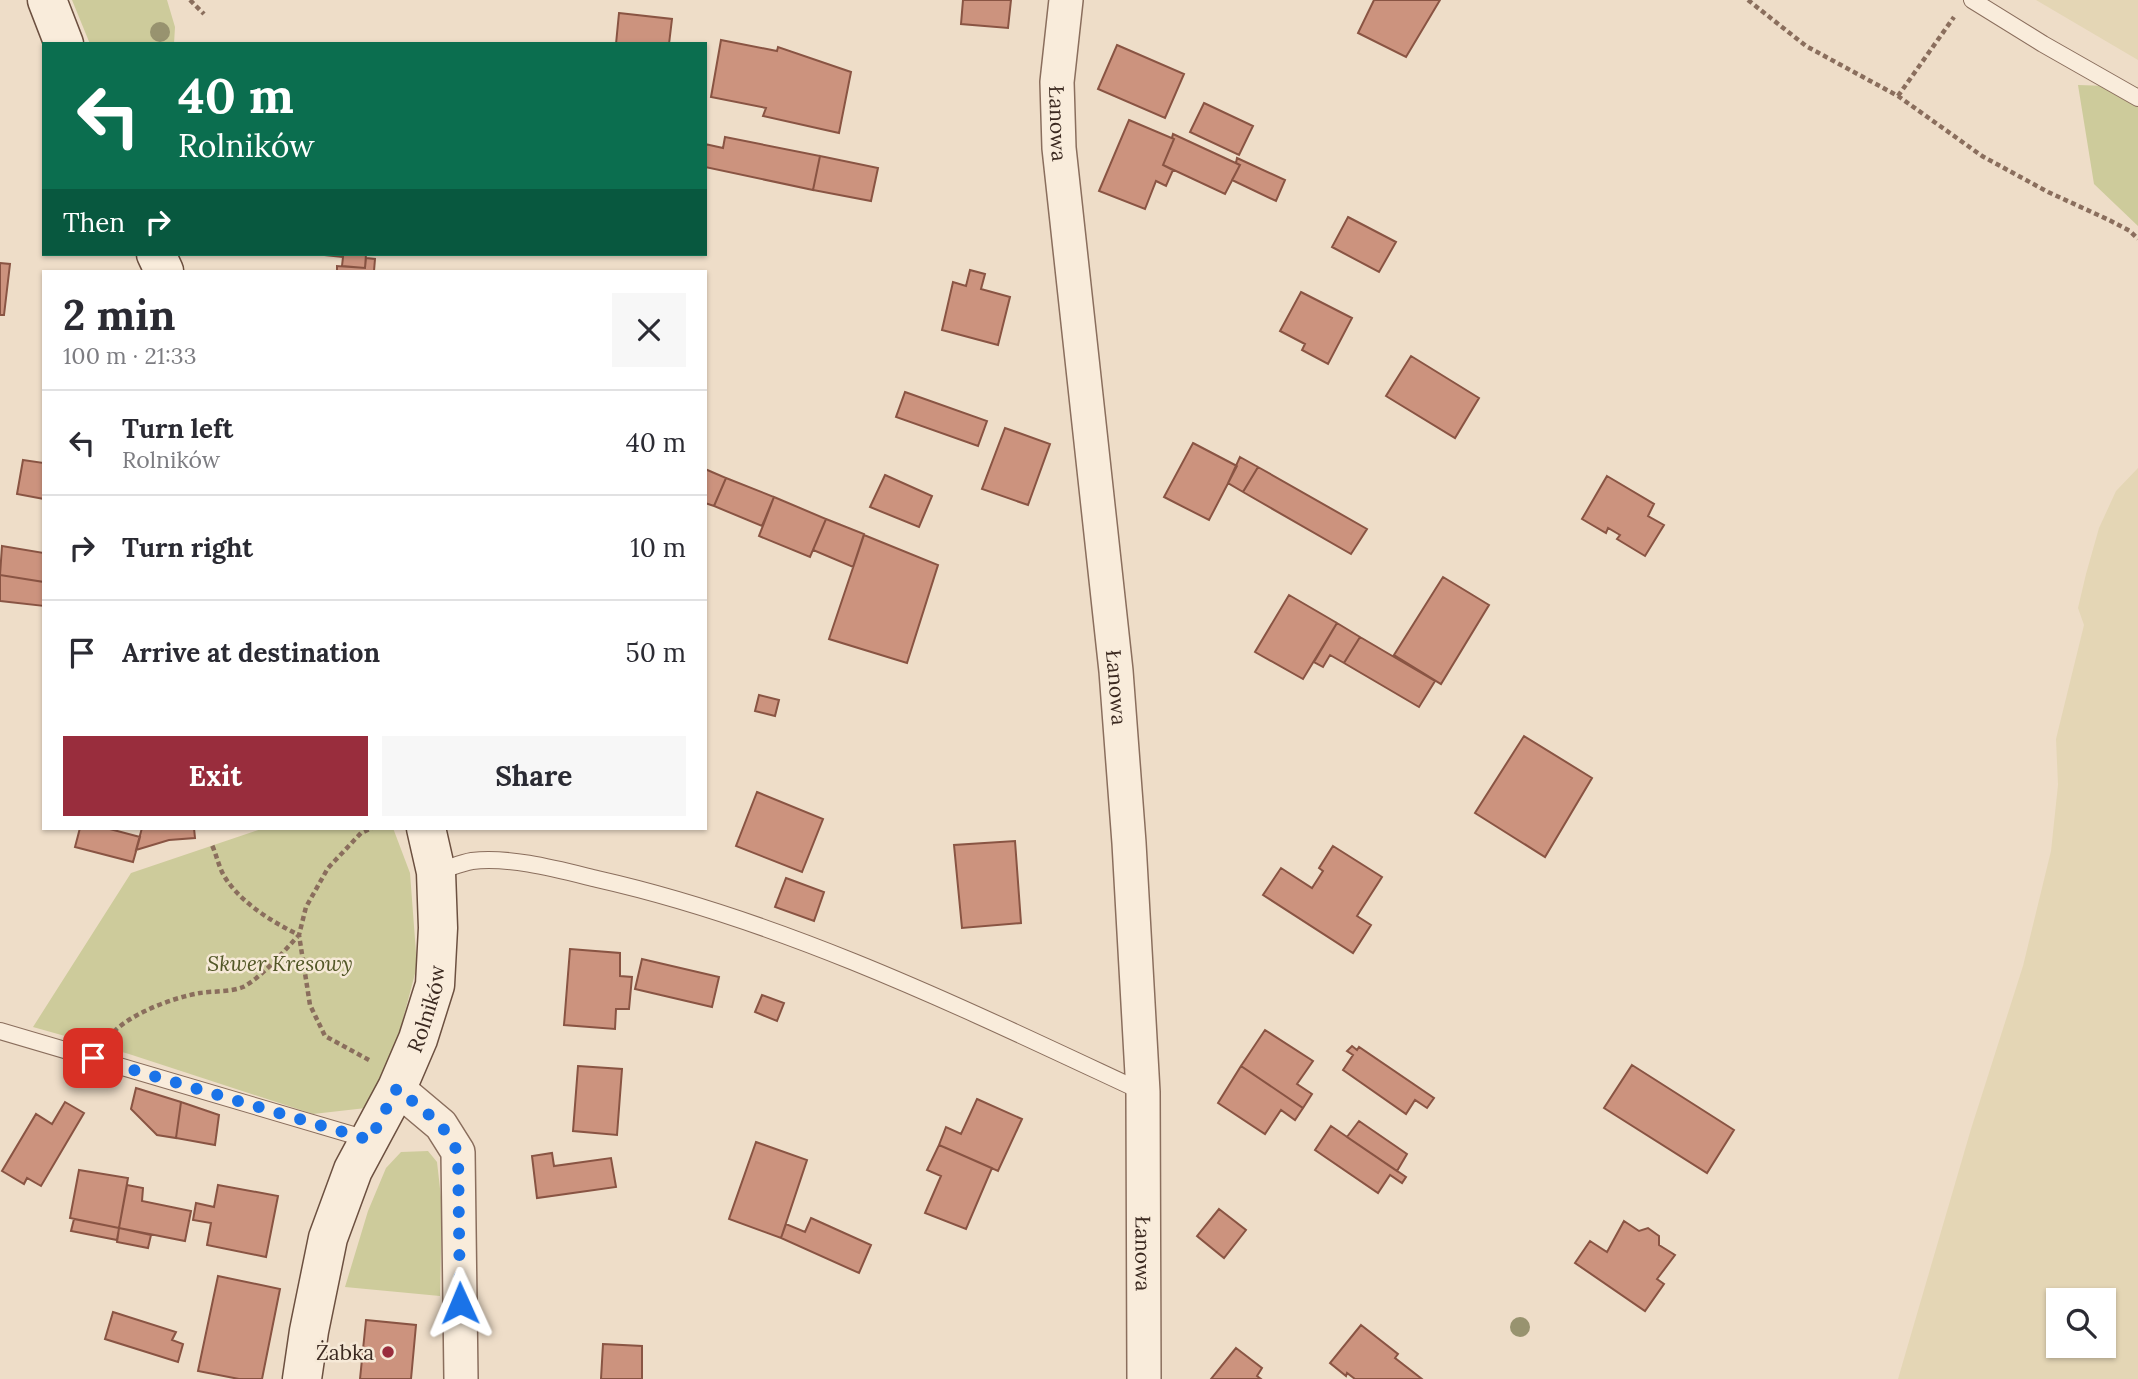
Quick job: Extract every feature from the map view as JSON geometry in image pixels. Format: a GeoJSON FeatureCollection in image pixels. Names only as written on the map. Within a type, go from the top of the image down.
{"type":"FeatureCollection","features":[{"type":"Feature","properties":{"kind":"street"},"geometry":{"type":"LineString","coordinates":[[47,0],[63,42]]}},
{"type":"Feature","properties":{"kind":"street","name":"Łanowa"},"geometry":{"type":"LineString","coordinates":[[1066,0],[1057,82],[1059,148],[1116,671],[1129,843],[1143,1092],[1144,1379]]}},
{"type":"Feature","properties":{"kind":"street","name":"Rolników"},"geometry":{"type":"LineString","coordinates":[[302,1379],[315,1295],[328,1238],[353,1170],[397,1088],[418,1040],[435,985],[438,928],[436,872],[426,830]]}},
{"type":"Feature","properties":{"kind":"street"},"geometry":{"type":"LineString","coordinates":[[397,1088],[441,1125],[458,1152],[461,1379]]}},
{"type":"Feature","properties":{"kind":"lane"},"geometry":{"type":"LineString","coordinates":[[1972,0],[2138,99]]}},
{"type":"Feature","properties":{"kind":"lane"},"geometry":{"type":"LineString","coordinates":[[436,872],[470,861],[500,861],[578,874],[648,890],[774,931],[970,1011],[1143,1092]]}},
{"type":"Feature","properties":{"kind":"lane"},"geometry":{"type":"LineString","coordinates":[[0,1031],[370,1140]]}},
{"type":"Feature","properties":{"kind":"path"},"geometry":{"type":"LineString","coordinates":[[190,0],[204,14]]}},
{"type":"Feature","properties":{"kind":"path"},"geometry":{"type":"LineString","coordinates":[[1748,0],[1806,46],[1898,96],[1982,156],[2048,192],[2120,226],[2138,239]]}},
{"type":"Feature","properties":{"kind":"path"},"geometry":{"type":"LineString","coordinates":[[1898,96],[1959,11]]}},
{"type":"Feature","properties":{"kind":"path"},"geometry":{"type":"LineString","coordinates":[[368,830],[361,833],[328,867],[306,907],[299,935],[310,1005],[325,1036],[371,1061]]}},
{"type":"Feature","properties":{"kind":"path"},"geometry":{"type":"LineString","coordinates":[[212,845],[223,874],[243,898],[272,922],[299,935]]}},
{"type":"Feature","properties":{"kind":"path"},"geometry":{"type":"LineString","coordinates":[[93,1058],[110,1034],[163,1003],[197,993],[243,987],[277,960],[299,935]]}},
{"type":"Feature","properties":{"kind":"shaded area"},"geometry":{"type":"Polygon","coordinates":[[[2036,0],[2138,0],[2138,60],[2036,0]]]}},
{"type":"Feature","properties":{"kind":"shaded area"},"geometry":{"type":"Polygon","coordinates":[[[2138,468],[2138,1379],[1898,1379],[1971,1129],[2023,966],[2051,851],[2058,785],[2056,739],[2084,625],[2078,608],[2099,528],[2116,491],[2138,468]]]}},
{"type":"Feature","properties":{"kind":"green space"},"geometry":{"type":"Polygon","coordinates":[[[72,0],[167,0],[175,27],[174,42],[89,42],[72,0]]]}},
{"type":"Feature","properties":{"kind":"green space"},"geometry":{"type":"Polygon","coordinates":[[[2078,85],[2138,87],[2138,226],[2094,184],[2078,85]]]}},
{"type":"Feature","properties":{"kind":"green space","name":"Skwer Kresowy"},"geometry":{"type":"Polygon","coordinates":[[[258,830],[394,830],[410,873],[417,966],[397,1042],[366,1108],[313,1114],[129,1054],[33,1027],[131,873],[258,830]]]}},
{"type":"Feature","properties":{"kind":"green space"},"geometry":{"type":"Polygon","coordinates":[[[428,1151],[437,1162],[442,1206],[440,1296],[345,1287],[368,1211],[386,1168],[401,1152],[428,1151]]]}},
{"type":"Feature","properties":{"kind":"building"},"geometry":{"type":"Polygon","coordinates":[[[963,0],[1011,0],[1008,28],[961,24],[963,0]]]}},
{"type":"Feature","properties":{"kind":"building"},"geometry":{"type":"Polygon","coordinates":[[[1374,0],[1440,0],[1406,57],[1358,33],[1374,0]]]}},
{"type":"Feature","properties":{"kind":"building"},"geometry":{"type":"Polygon","coordinates":[[[619,13],[672,19],[669,42],[616,42],[619,13]]]}},
{"type":"Feature","properties":{"kind":"building"},"geometry":{"type":"Polygon","coordinates":[[[721,40],[777,51],[778,47],[851,72],[839,133],[763,116],[766,108],[711,97],[721,40]]]}},
{"type":"Feature","properties":{"kind":"building"},"geometry":{"type":"Polygon","coordinates":[[[1117,45],[1184,74],[1165,118],[1098,89],[1117,45]]]}},
{"type":"Feature","properties":{"kind":"building"},"geometry":{"type":"Polygon","coordinates":[[[1204,103],[1253,126],[1239,155],[1190,132],[1204,103]]]}},
{"type":"Feature","properties":{"kind":"building"},"geometry":{"type":"Polygon","coordinates":[[[1129,120],[1174,139],[1163,165],[1173,170],[1166,186],[1156,181],[1145,209],[1099,191],[1129,120]]]}},
{"type":"Feature","properties":{"kind":"building"},"geometry":{"type":"Polygon","coordinates":[[[1173,134],[1240,165],[1225,194],[1163,165],[1174,139],[1173,134]]]}},
{"type":"Feature","properties":{"kind":"building"},"geometry":{"type":"Polygon","coordinates":[[[725,137],[820,156],[813,190],[707,167],[707,144],[723,148],[725,137]]]}},
{"type":"Feature","properties":{"kind":"building"},"geometry":{"type":"Polygon","coordinates":[[[820,156],[878,168],[871,201],[813,190],[820,156]]]}},
{"type":"Feature","properties":{"kind":"building"},"geometry":{"type":"Polygon","coordinates":[[[1237,158],[1285,180],[1276,201],[1232,180],[1240,165],[1236,163],[1237,158]]]}},
{"type":"Feature","properties":{"kind":"building"},"geometry":{"type":"Polygon","coordinates":[[[1348,217],[1396,242],[1379,272],[1332,247],[1348,217]]]}},
{"type":"Feature","properties":{"kind":"building"},"geometry":{"type":"Polygon","coordinates":[[[334,256],[366,256],[365,268],[342,266],[343,257],[334,256]]]}},
{"type":"Feature","properties":{"kind":"building"},"geometry":{"type":"Polygon","coordinates":[[[366,258],[375,259],[374,270],[337,270],[337,266],[365,268],[366,258]]]}},
{"type":"Feature","properties":{"kind":"building"},"geometry":{"type":"Polygon","coordinates":[[[0,263],[10,264],[4,315],[0,315],[0,263]]]}},
{"type":"Feature","properties":{"kind":"building"},"geometry":{"type":"Polygon","coordinates":[[[970,270],[985,274],[981,289],[1010,297],[998,345],[942,330],[953,282],[966,286],[970,270]]]}},
{"type":"Feature","properties":{"kind":"building"},"geometry":{"type":"Polygon","coordinates":[[[1301,292],[1352,318],[1328,364],[1302,350],[1305,344],[1280,331],[1301,292]]]}},
{"type":"Feature","properties":{"kind":"building"},"geometry":{"type":"Polygon","coordinates":[[[1411,356],[1479,398],[1455,438],[1386,396],[1411,356]]]}},
{"type":"Feature","properties":{"kind":"building"},"geometry":{"type":"Polygon","coordinates":[[[905,392],[987,421],[978,446],[896,417],[905,392]]]}},
{"type":"Feature","properties":{"kind":"building"},"geometry":{"type":"Polygon","coordinates":[[[1005,428],[1050,444],[1028,505],[982,489],[1005,428]]]}},
{"type":"Feature","properties":{"kind":"building"},"geometry":{"type":"Polygon","coordinates":[[[1193,443],[1237,466],[1209,520],[1164,497],[1193,443]]]}},
{"type":"Feature","properties":{"kind":"building"},"geometry":{"type":"Polygon","coordinates":[[[1240,457],[1258,467],[1243,492],[1228,483],[1240,457]]]}},
{"type":"Feature","properties":{"kind":"building"},"geometry":{"type":"Polygon","coordinates":[[[23,460],[42,463],[42,499],[17,494],[23,460]]]}},
{"type":"Feature","properties":{"kind":"building"},"geometry":{"type":"Polygon","coordinates":[[[1258,467],[1367,529],[1351,554],[1243,492],[1258,467]]]}},
{"type":"Feature","properties":{"kind":"building"},"geometry":{"type":"Polygon","coordinates":[[[707,470],[726,478],[714,506],[707,504],[707,470]]]}},
{"type":"Feature","properties":{"kind":"building"},"geometry":{"type":"Polygon","coordinates":[[[885,475],[932,496],[919,527],[870,507],[885,475]]]}},
{"type":"Feature","properties":{"kind":"building"},"geometry":{"type":"Polygon","coordinates":[[[1607,476],[1654,504],[1648,516],[1664,525],[1645,556],[1617,539],[1620,535],[1608,528],[1606,533],[1582,519],[1607,476]]]}},
{"type":"Feature","properties":{"kind":"building"},"geometry":{"type":"Polygon","coordinates":[[[726,478],[774,497],[762,526],[714,506],[726,478]]]}},
{"type":"Feature","properties":{"kind":"building"},"geometry":{"type":"Polygon","coordinates":[[[774,497],[826,519],[810,557],[759,536],[774,497]]]}},
{"type":"Feature","properties":{"kind":"building"},"geometry":{"type":"Polygon","coordinates":[[[826,519],[864,534],[853,567],[813,550],[826,519]]]}},
{"type":"Feature","properties":{"kind":"building"},"geometry":{"type":"Polygon","coordinates":[[[864,535],[938,565],[907,663],[829,639],[864,535]]]}},
{"type":"Feature","properties":{"kind":"building"},"geometry":{"type":"Polygon","coordinates":[[[2,546],[42,553],[42,582],[0,575],[2,546]]]}},
{"type":"Feature","properties":{"kind":"building"},"geometry":{"type":"Polygon","coordinates":[[[0,575],[42,582],[42,606],[0,601],[0,575]]]}},
{"type":"Feature","properties":{"kind":"building"},"geometry":{"type":"Polygon","coordinates":[[[1443,577],[1489,605],[1441,684],[1394,655],[1443,577]]]}},
{"type":"Feature","properties":{"kind":"building"},"geometry":{"type":"Polygon","coordinates":[[[1289,595],[1337,623],[1303,679],[1255,652],[1289,595]]]}},
{"type":"Feature","properties":{"kind":"building"},"geometry":{"type":"Polygon","coordinates":[[[1337,623],[1360,637],[1344,663],[1330,655],[1323,667],[1314,662],[1337,623]]]}},
{"type":"Feature","properties":{"kind":"building"},"geometry":{"type":"Polygon","coordinates":[[[1360,637],[1435,681],[1419,707],[1344,663],[1360,637]]]}},
{"type":"Feature","properties":{"kind":"building"},"geometry":{"type":"Polygon","coordinates":[[[759,695],[779,700],[775,716],[755,711],[759,695]]]}},
{"type":"Feature","properties":{"kind":"building"},"geometry":{"type":"Polygon","coordinates":[[[1524,736],[1592,778],[1545,857],[1475,813],[1524,736]]]}},
{"type":"Feature","properties":{"kind":"building"},"geometry":{"type":"Polygon","coordinates":[[[757,792],[823,819],[802,872],[736,846],[757,792]]]}},
{"type":"Feature","properties":{"kind":"building"},"geometry":{"type":"Polygon","coordinates":[[[79,830],[114,830],[140,837],[133,862],[75,847],[79,830]]]}},
{"type":"Feature","properties":{"kind":"building"},"geometry":{"type":"Polygon","coordinates":[[[141,830],[194,830],[195,838],[169,840],[136,850],[141,830]]]}},
{"type":"Feature","properties":{"kind":"building"},"geometry":{"type":"Polygon","coordinates":[[[1015,841],[1021,923],[962,928],[954,845],[1015,841]]]}},
{"type":"Feature","properties":{"kind":"building"},"geometry":{"type":"Polygon","coordinates":[[[1333,846],[1382,877],[1357,916],[1371,925],[1353,953],[1263,895],[1281,868],[1312,888],[1323,871],[1319,868],[1333,846]]]}},
{"type":"Feature","properties":{"kind":"building"},"geometry":{"type":"Polygon","coordinates":[[[786,878],[824,892],[814,921],[775,907],[786,878]]]}},
{"type":"Feature","properties":{"kind":"building"},"geometry":{"type":"Polygon","coordinates":[[[570,949],[620,953],[620,976],[632,977],[629,1009],[616,1009],[615,1029],[564,1025],[570,949]]]}},
{"type":"Feature","properties":{"kind":"building"},"geometry":{"type":"Polygon","coordinates":[[[642,959],[719,977],[712,1007],[635,989],[642,959]]]}},
{"type":"Feature","properties":{"kind":"building"},"geometry":{"type":"Polygon","coordinates":[[[762,995],[784,1003],[777,1021],[755,1012],[762,995]]]}},
{"type":"Feature","properties":{"kind":"building"},"geometry":{"type":"Polygon","coordinates":[[[1265,1030],[1313,1061],[1297,1084],[1312,1094],[1303,1108],[1241,1066],[1265,1030]]]}},
{"type":"Feature","properties":{"kind":"building"},"geometry":{"type":"Polygon","coordinates":[[[1352,1046],[1357,1050],[1359,1047],[1434,1098],[1427,1108],[1415,1100],[1406,1114],[1343,1070],[1353,1055],[1347,1051],[1352,1046]]]}},
{"type":"Feature","properties":{"kind":"building"},"geometry":{"type":"Polygon","coordinates":[[[1632,1065],[1734,1130],[1707,1173],[1604,1108],[1632,1065]]]}},
{"type":"Feature","properties":{"kind":"building"},"geometry":{"type":"Polygon","coordinates":[[[578,1066],[622,1069],[617,1135],[573,1131],[578,1066]]]}},
{"type":"Feature","properties":{"kind":"building"},"geometry":{"type":"Polygon","coordinates":[[[1241,1066],[1303,1108],[1295,1120],[1281,1110],[1265,1134],[1218,1103],[1241,1066]]]}},
{"type":"Feature","properties":{"kind":"building"},"geometry":{"type":"Polygon","coordinates":[[[136,1088],[181,1102],[176,1138],[157,1135],[131,1109],[136,1088]]]}},
{"type":"Feature","properties":{"kind":"building"},"geometry":{"type":"Polygon","coordinates":[[[977,1099],[1022,1119],[998,1171],[939,1145],[946,1127],[961,1134],[977,1099]]]}},
{"type":"Feature","properties":{"kind":"building"},"geometry":{"type":"Polygon","coordinates":[[[65,1102],[84,1113],[41,1186],[27,1178],[24,1184],[2,1171],[36,1114],[52,1124],[65,1102]]]}},
{"type":"Feature","properties":{"kind":"building"},"geometry":{"type":"Polygon","coordinates":[[[181,1102],[219,1115],[215,1145],[176,1138],[181,1102]]]}},
{"type":"Feature","properties":{"kind":"building"},"geometry":{"type":"Polygon","coordinates":[[[1359,1121],[1407,1154],[1397,1171],[1347,1137],[1359,1121]]]}},
{"type":"Feature","properties":{"kind":"building"},"geometry":{"type":"Polygon","coordinates":[[[1331,1126],[1406,1177],[1402,1183],[1390,1175],[1378,1193],[1315,1150],[1331,1126]]]}},
{"type":"Feature","properties":{"kind":"building"},"geometry":{"type":"Polygon","coordinates":[[[756,1142],[807,1160],[781,1238],[729,1219],[756,1142]]]}},
{"type":"Feature","properties":{"kind":"building"},"geometry":{"type":"Polygon","coordinates":[[[939,1145],[992,1168],[966,1229],[925,1213],[941,1176],[927,1170],[939,1145]]]}},
{"type":"Feature","properties":{"kind":"building"},"geometry":{"type":"Polygon","coordinates":[[[552,1153],[554,1166],[611,1158],[616,1187],[537,1198],[532,1156],[552,1153]]]}},
{"type":"Feature","properties":{"kind":"building"},"geometry":{"type":"Polygon","coordinates":[[[79,1170],[128,1178],[119,1228],[70,1218],[79,1170]]]}},
{"type":"Feature","properties":{"kind":"building"},"geometry":{"type":"Polygon","coordinates":[[[127,1185],[143,1188],[142,1201],[191,1211],[185,1241],[119,1228],[127,1185]]]}},
{"type":"Feature","properties":{"kind":"building"},"geometry":{"type":"Polygon","coordinates":[[[218,1185],[278,1196],[266,1257],[207,1245],[211,1223],[193,1220],[196,1203],[214,1207],[218,1185]]]}},
{"type":"Feature","properties":{"kind":"building"},"geometry":{"type":"Polygon","coordinates":[[[1219,1209],[1246,1230],[1224,1258],[1197,1236],[1219,1209]]]}},
{"type":"Feature","properties":{"kind":"building"},"geometry":{"type":"Polygon","coordinates":[[[811,1218],[871,1245],[859,1273],[781,1238],[786,1224],[805,1232],[811,1218]]]}},
{"type":"Feature","properties":{"kind":"building"},"geometry":{"type":"Polygon","coordinates":[[[74,1219],[119,1228],[117,1240],[71,1231],[74,1219]]]}},
{"type":"Feature","properties":{"kind":"building"},"geometry":{"type":"Polygon","coordinates":[[[1624,1221],[1639,1231],[1648,1228],[1659,1236],[1659,1245],[1675,1255],[1657,1279],[1664,1284],[1645,1311],[1575,1263],[1590,1241],[1607,1252],[1624,1221]]]}},
{"type":"Feature","properties":{"kind":"building"},"geometry":{"type":"Polygon","coordinates":[[[119,1228],[151,1235],[148,1248],[117,1242],[119,1228]]]}},
{"type":"Feature","properties":{"kind":"building"},"geometry":{"type":"Polygon","coordinates":[[[218,1276],[280,1289],[262,1379],[239,1379],[198,1371],[218,1276]]]}},
{"type":"Feature","properties":{"kind":"building"},"geometry":{"type":"Polygon","coordinates":[[[113,1312],[176,1332],[172,1340],[183,1344],[178,1362],[105,1339],[113,1312]]]}},
{"type":"Feature","properties":{"kind":"building","name":"Żabka"},"geometry":{"type":"Polygon","coordinates":[[[366,1320],[416,1325],[411,1379],[360,1379],[366,1320]]]}},
{"type":"Feature","properties":{"kind":"building"},"geometry":{"type":"Polygon","coordinates":[[[1361,1325],[1398,1354],[1395,1358],[1422,1379],[1355,1379],[1347,1373],[1346,1376],[1330,1363],[1361,1325]]]}},
{"type":"Feature","properties":{"kind":"building"},"geometry":{"type":"Polygon","coordinates":[[[603,1344],[642,1346],[642,1379],[601,1379],[603,1344]]]}},
{"type":"Feature","properties":{"kind":"building"},"geometry":{"type":"Polygon","coordinates":[[[1236,1348],[1262,1368],[1257,1376],[1261,1379],[1211,1379],[1236,1348]]]}},
{"type":"Feature","properties":{"kind":"place","name":"Żabka"},"geometry":{"type":"Point","coordinates":[388,1352]}},
{"type":"Feature","properties":{"kind":"route"},"geometry":{"type":"LineString","coordinates":[[93,1058],[370,1140],[397,1088],[441,1125],[458,1152],[460,1303]]}}]}
